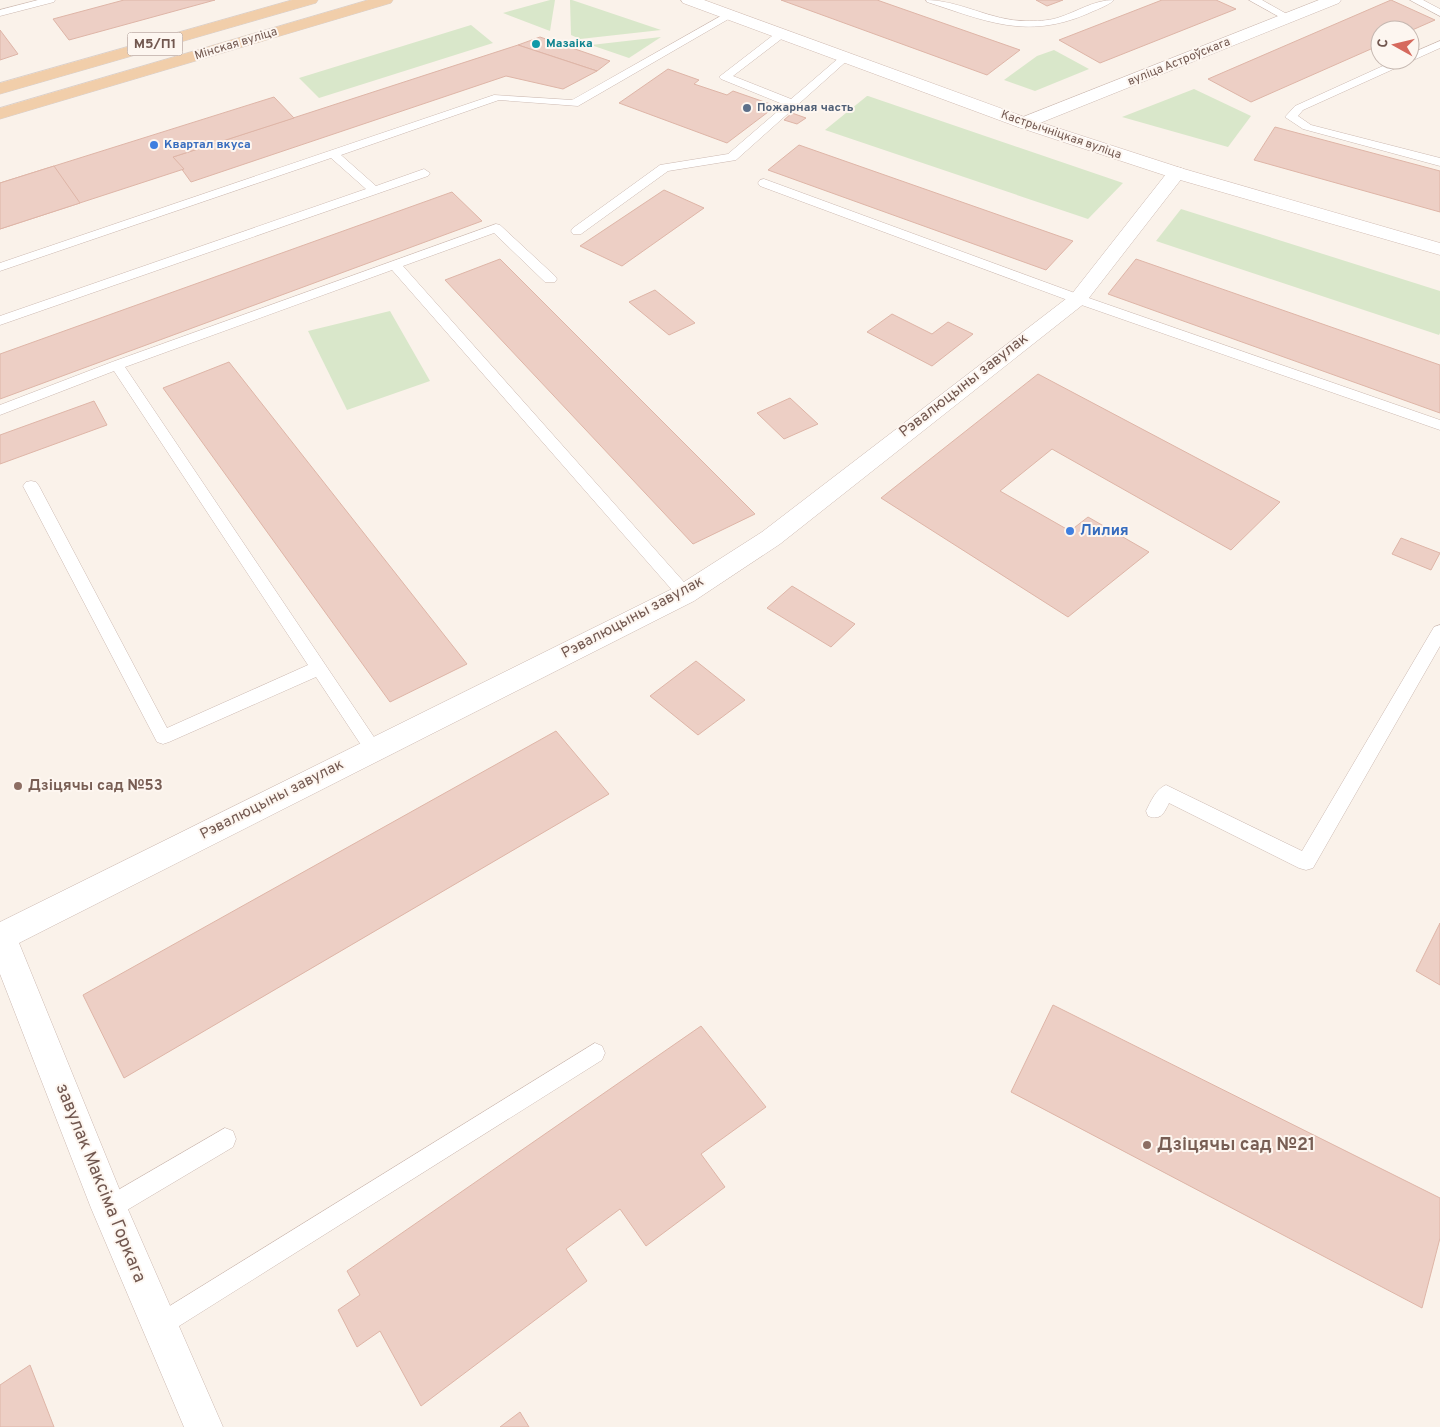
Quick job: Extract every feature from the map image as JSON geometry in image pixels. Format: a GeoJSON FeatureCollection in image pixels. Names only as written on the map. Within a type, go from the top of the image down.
{"type":"FeatureCollection","features":[{"type":"Feature","properties":{"kind":"main road","name":"Мінская вуліца"},"geometry":{"type":"LineString","coordinates":[[0,89],[310,0]]}},
{"type":"Feature","properties":{"kind":"main road","name":"Мінская вуліца"},"geometry":{"type":"LineString","coordinates":[[0,114],[385,0]]}},
{"type":"Feature","properties":{"kind":"street","name":"Кастрычніцкая вуліца"},"geometry":{"type":"LineString","coordinates":[[689,0],[1024,123],[1177,173],[1440,249]]}},
{"type":"Feature","properties":{"kind":"street","name":"вуліца Астроўскага"},"geometry":{"type":"LineString","coordinates":[[1024,123],[1333,0]]}},
{"type":"Feature","properties":{"kind":"street","name":"Рэвалюцыны завулак"},"geometry":{"type":"LineString","coordinates":[[0,937],[685,594],[771,538],[1078,299],[1177,173]]}},
{"type":"Feature","properties":{"kind":"street","name":"завулак Максіма Горкага"},"geometry":{"type":"LineString","coordinates":[[0,937],[109,1208],[204,1427]]}},
{"type":"Feature","properties":{"kind":"lane"},"geometry":{"type":"LineString","coordinates":[[0,13],[50,0]]}},
{"type":"Feature","properties":{"kind":"lane"},"geometry":{"type":"LineString","coordinates":[[931,0],[994,20],[1024,24],[1055,22],[1109,0]]}},
{"type":"Feature","properties":{"kind":"lane"},"geometry":{"type":"LineString","coordinates":[[1254,0],[1289,18]]}},
{"type":"Feature","properties":{"kind":"lane"},"geometry":{"type":"LineString","coordinates":[[1416,0],[1440,13]]}},
{"type":"Feature","properties":{"kind":"lane"},"geometry":{"type":"LineString","coordinates":[[0,267],[498,97],[574,104],[728,15]]}},
{"type":"Feature","properties":{"kind":"lane"},"geometry":{"type":"LineString","coordinates":[[780,35],[725,77],[793,104]]}},
{"type":"Feature","properties":{"kind":"lane"},"geometry":{"type":"LineString","coordinates":[[1420,53],[1440,44]]}},
{"type":"Feature","properties":{"kind":"lane"},"geometry":{"type":"LineString","coordinates":[[577,231],[664,168],[732,157],[845,58]]}},
{"type":"Feature","properties":{"kind":"lane"},"geometry":{"type":"LineString","coordinates":[[1383,70],[1299,108],[1291,117],[1307,126],[1440,162]]}},
{"type":"Feature","properties":{"kind":"lane"},"geometry":{"type":"LineString","coordinates":[[332,154],[374,190]]}},
{"type":"Feature","properties":{"kind":"lane"},"geometry":{"type":"LineString","coordinates":[[0,321],[424,173]]}},
{"type":"Feature","properties":{"kind":"lane"},"geometry":{"type":"LineString","coordinates":[[764,183],[1078,299],[1440,425]]}},
{"type":"Feature","properties":{"kind":"lane"},"geometry":{"type":"LineString","coordinates":[[0,410],[116,365],[496,228],[550,279]]}},
{"type":"Feature","properties":{"kind":"lane"},"geometry":{"type":"LineString","coordinates":[[394,264],[685,594]]}},
{"type":"Feature","properties":{"kind":"lane"},"geometry":{"type":"LineString","coordinates":[[116,365],[373,749]]}},
{"type":"Feature","properties":{"kind":"lane"},"geometry":{"type":"LineString","coordinates":[[31,486],[163,737],[320,668]]}},
{"type":"Feature","properties":{"kind":"lane"},"geometry":{"type":"LineString","coordinates":[[1155,811],[1166,793],[1306,862],[1440,631]]}},
{"type":"Feature","properties":{"kind":"lane"},"geometry":{"type":"LineString","coordinates":[[160,1324],[594,1053]]}},
{"type":"Feature","properties":{"kind":"lane"},"geometry":{"type":"LineString","coordinates":[[109,1208],[225,1139]]}},
{"type":"Feature","properties":{"kind":"green space"},"geometry":{"type":"Polygon","coordinates":[[[555,0],[550,31],[503,13],[555,0]]]}},
{"type":"Feature","properties":{"kind":"green space"},"geometry":{"type":"Polygon","coordinates":[[[570,0],[661,30],[580,39],[571,35],[570,0]]]}},
{"type":"Feature","properties":{"kind":"green space"},"geometry":{"type":"Polygon","coordinates":[[[471,25],[493,43],[319,98],[299,78],[471,25]]]}},
{"type":"Feature","properties":{"kind":"green space"},"geometry":{"type":"Polygon","coordinates":[[[661,37],[629,58],[591,45],[661,37]]]}},
{"type":"Feature","properties":{"kind":"green space"},"geometry":{"type":"Polygon","coordinates":[[[1054,50],[1089,69],[1035,91],[1004,80],[1037,56],[1054,50]]]}},
{"type":"Feature","properties":{"kind":"green space"},"geometry":{"type":"Polygon","coordinates":[[[1194,89],[1251,116],[1228,147],[1122,117],[1194,89]]]}},
{"type":"Feature","properties":{"kind":"green space"},"geometry":{"type":"Polygon","coordinates":[[[867,96],[1123,183],[1088,219],[825,130],[867,96]]]}},
{"type":"Feature","properties":{"kind":"green space"},"geometry":{"type":"Polygon","coordinates":[[[1181,209],[1440,291],[1440,333],[1439,335],[1156,241],[1181,209]]]}},
{"type":"Feature","properties":{"kind":"green space"},"geometry":{"type":"Polygon","coordinates":[[[390,311],[430,381],[347,410],[308,331],[390,311]]]}},
{"type":"Feature","properties":{"kind":"building"},"geometry":{"type":"Polygon","coordinates":[[[124,0],[215,0],[69,40],[53,19],[124,0]]]}},
{"type":"Feature","properties":{"kind":"building"},"geometry":{"type":"Polygon","coordinates":[[[781,0],[877,0],[1020,50],[987,75],[781,0]]]}},
{"type":"Feature","properties":{"kind":"building"},"geometry":{"type":"Polygon","coordinates":[[[1036,0],[1063,0],[1047,6],[1036,0]]]}},
{"type":"Feature","properties":{"kind":"building"},"geometry":{"type":"Polygon","coordinates":[[[1162,0],[1216,0],[1236,9],[1100,63],[1059,40],[1162,0]]]}},
{"type":"Feature","properties":{"kind":"building"},"geometry":{"type":"Polygon","coordinates":[[[1391,0],[1435,20],[1420,27],[1420,20],[1370,20],[1370,49],[1251,102],[1208,79],[1391,0]]]}},
{"type":"Feature","properties":{"kind":"building"},"geometry":{"type":"Polygon","coordinates":[[[0,30],[18,54],[0,60],[0,30]]]}},
{"type":"Feature","properties":{"kind":"building"},"geometry":{"type":"Polygon","coordinates":[[[540,37],[610,61],[597,71],[518,45],[540,37]]]}},
{"type":"Feature","properties":{"kind":"building"},"geometry":{"type":"Polygon","coordinates":[[[518,45],[597,71],[563,89],[506,76],[191,182],[173,157],[518,45]]]}},
{"type":"Feature","properties":{"kind":"building"},"geometry":{"type":"Polygon","coordinates":[[[668,69],[699,80],[694,84],[727,95],[733,91],[776,106],[727,143],[619,103],[668,69]]]}},
{"type":"Feature","properties":{"kind":"building"},"geometry":{"type":"Polygon","coordinates":[[[274,97],[294,118],[173,157],[184,169],[0,229],[0,183],[274,97]]]}},
{"type":"Feature","properties":{"kind":"building"},"geometry":{"type":"Polygon","coordinates":[[[792,113],[806,118],[797,124],[784,120],[792,113]]]}},
{"type":"Feature","properties":{"kind":"building"},"geometry":{"type":"Polygon","coordinates":[[[1275,127],[1440,171],[1440,212],[1254,160],[1275,127]]]}},
{"type":"Feature","properties":{"kind":"building"},"geometry":{"type":"Polygon","coordinates":[[[799,145],[1073,241],[1046,270],[768,170],[799,145]]]}},
{"type":"Feature","properties":{"kind":"building"},"geometry":{"type":"Polygon","coordinates":[[[54,166],[80,203],[0,229],[0,183],[54,166]]]}},
{"type":"Feature","properties":{"kind":"building"},"geometry":{"type":"Polygon","coordinates":[[[664,190],[704,208],[622,266],[580,246],[664,190]]]}},
{"type":"Feature","properties":{"kind":"building"},"geometry":{"type":"Polygon","coordinates":[[[452,192],[482,221],[0,399],[0,354],[452,192]]]}},
{"type":"Feature","properties":{"kind":"building"},"geometry":{"type":"Polygon","coordinates":[[[500,259],[755,514],[693,544],[445,280],[500,259]]]}},
{"type":"Feature","properties":{"kind":"building"},"geometry":{"type":"Polygon","coordinates":[[[1136,259],[1440,365],[1440,413],[1108,294],[1136,259]]]}},
{"type":"Feature","properties":{"kind":"building"},"geometry":{"type":"Polygon","coordinates":[[[655,290],[695,323],[669,335],[629,302],[655,290]]]}},
{"type":"Feature","properties":{"kind":"building"},"geometry":{"type":"Polygon","coordinates":[[[892,314],[932,334],[948,322],[973,334],[932,366],[867,332],[892,314]]]}},
{"type":"Feature","properties":{"kind":"building"},"geometry":{"type":"Polygon","coordinates":[[[229,362],[467,664],[390,702],[163,388],[229,362]]]}},
{"type":"Feature","properties":{"kind":"building"},"geometry":{"type":"Polygon","coordinates":[[[1038,374],[1280,502],[1231,550],[1052,449],[1000,491],[1070,531],[1088,517],[1149,552],[1068,617],[881,498],[1038,374]]]}},
{"type":"Feature","properties":{"kind":"building"},"geometry":{"type":"Polygon","coordinates":[[[790,398],[818,424],[784,439],[757,413],[790,398]]]}},
{"type":"Feature","properties":{"kind":"building"},"geometry":{"type":"Polygon","coordinates":[[[94,401],[107,425],[0,464],[0,435],[94,401]]]}},
{"type":"Feature","properties":{"kind":"building"},"geometry":{"type":"Polygon","coordinates":[[[1401,538],[1440,553],[1431,570],[1392,554],[1401,538]]]}},
{"type":"Feature","properties":{"kind":"building"},"geometry":{"type":"Polygon","coordinates":[[[792,586],[855,624],[831,647],[767,608],[792,586]]]}},
{"type":"Feature","properties":{"kind":"building"},"geometry":{"type":"Polygon","coordinates":[[[696,661],[745,700],[698,735],[650,696],[696,661]]]}},
{"type":"Feature","properties":{"kind":"building"},"geometry":{"type":"Polygon","coordinates":[[[556,731],[609,794],[124,1078],[83,995],[556,731]]]}},
{"type":"Feature","properties":{"kind":"building"},"geometry":{"type":"Polygon","coordinates":[[[1440,923],[1440,985],[1416,971],[1440,923]]]}},
{"type":"Feature","properties":{"kind":"building"},"geometry":{"type":"Polygon","coordinates":[[[1053,1005],[1440,1198],[1440,1238],[1422,1308],[1011,1092],[1053,1005]]]}},
{"type":"Feature","properties":{"kind":"building"},"geometry":{"type":"Polygon","coordinates":[[[701,1026],[766,1107],[701,1154],[725,1187],[646,1246],[620,1209],[566,1249],[587,1281],[421,1406],[380,1331],[357,1347],[338,1310],[360,1295],[347,1271],[701,1026]]]}},
{"type":"Feature","properties":{"kind":"building"},"geometry":{"type":"Polygon","coordinates":[[[30,1365],[54,1427],[0,1427],[0,1385],[30,1365]]]}},
{"type":"Feature","properties":{"kind":"building"},"geometry":{"type":"Polygon","coordinates":[[[520,1412],[529,1427],[500,1427],[520,1412]]]}},
{"type":"Feature","properties":{"kind":"place","name":"Мазаіка"},"geometry":{"type":"Point","coordinates":[536,44]}},
{"type":"Feature","properties":{"kind":"place","name":"Пожарная часть"},"geometry":{"type":"Point","coordinates":[747,108]}},
{"type":"Feature","properties":{"kind":"place","name":"Квартал вкуса"},"geometry":{"type":"Point","coordinates":[154,145]}},
{"type":"Feature","properties":{"kind":"place","name":"Лилия"},"geometry":{"type":"Point","coordinates":[1070,531]}},
{"type":"Feature","properties":{"kind":"place","name":"Дзіцячы сад №53"},"geometry":{"type":"Point","coordinates":[18,786]}},
{"type":"Feature","properties":{"kind":"place","name":"Дзіцячы сад №21"},"geometry":{"type":"Point","coordinates":[1147,1145]}}]}
